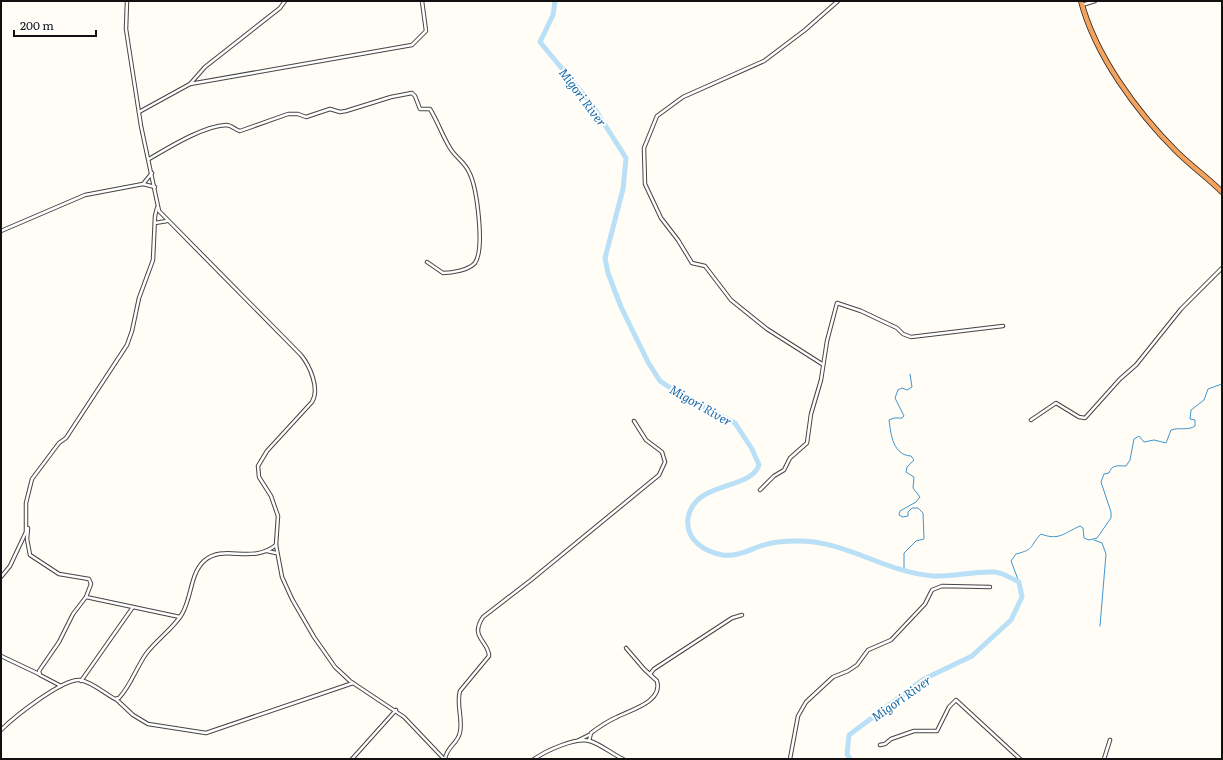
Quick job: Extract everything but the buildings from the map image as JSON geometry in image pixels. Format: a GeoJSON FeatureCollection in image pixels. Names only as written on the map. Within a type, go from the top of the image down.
{"type":"FeatureCollection","features":[{"type":"Feature","properties":{"kind":"highway"},"geometry":{"type":"LineString","coordinates":[[1081,3],[1101,53],[1128,94],[1172,147],[1222,192]]}},
{"type":"Feature","properties":{"kind":"street"},"geometry":{"type":"LineString","coordinates":[[39,674],[73,614],[86,598],[91,584],[89,579],[58,574],[30,555],[26,503],[32,479],[49,459],[59,443],[66,438],[127,345],[132,331],[139,298],[153,260],[157,207],[152,172],[139,112],[126,29],[127,1]]}},
{"type":"Feature","properties":{"kind":"street"},"geometry":{"type":"LineString","coordinates":[[190,84],[205,67],[278,10],[285,1]]}},
{"type":"Feature","properties":{"kind":"street"},"geometry":{"type":"LineString","coordinates":[[139,112],[190,84],[412,45],[426,31],[422,1]]}},
{"type":"Feature","properties":{"kind":"street"},"geometry":{"type":"LineString","coordinates":[[822,364],[767,329],[731,300],[704,266],[692,263],[678,240],[661,218],[645,184],[644,148],[657,116],[683,97],[764,61],[805,30],[838,1]]}},
{"type":"Feature","properties":{"kind":"street"},"geometry":{"type":"LineString","coordinates":[[1081,3],[1095,1]]}},
{"type":"Feature","properties":{"kind":"street"},"geometry":{"type":"LineString","coordinates":[[149,159],[187,138],[217,127],[228,125],[240,131],[288,114],[298,114],[306,117],[330,109],[342,112],[391,97],[412,93],[415,96],[420,109],[430,109],[450,148],[468,169],[474,190],[479,224],[477,255],[473,265],[468,268],[443,273],[427,262]]}},
{"type":"Feature","properties":{"kind":"street"},"geometry":{"type":"LineString","coordinates":[[143,184],[152,172]]}},
{"type":"Feature","properties":{"kind":"street"},"geometry":{"type":"LineString","coordinates":[[1,231],[85,195],[143,184],[155,188]]}},
{"type":"Feature","properties":{"kind":"street"},"geometry":{"type":"LineString","coordinates":[[157,207],[168,221],[297,350],[305,360],[310,371],[315,390],[314,399],[267,451],[258,466],[259,477],[271,496],[278,516],[276,553],[282,577],[303,618],[335,667],[353,683],[396,710],[420,731],[444,759]]}},
{"type":"Feature","properties":{"kind":"street"},"geometry":{"type":"LineString","coordinates":[[155,223],[168,221]]}},
{"type":"Feature","properties":{"kind":"street"},"geometry":{"type":"LineString","coordinates":[[1031,420],[1056,403],[1079,417],[1085,418],[1120,378],[1136,365],[1181,308],[1222,268]]}},
{"type":"Feature","properties":{"kind":"street"},"geometry":{"type":"LineString","coordinates":[[760,490],[774,476],[784,470],[790,458],[807,443],[811,414],[821,380],[822,364],[838,303],[861,311],[881,322],[897,328],[903,334],[911,337],[1003,326]]}},
{"type":"Feature","properties":{"kind":"street"},"geometry":{"type":"LineString","coordinates":[[444,759],[447,749],[457,739],[461,731],[460,691],[489,656],[489,651],[481,640],[478,630],[483,617],[601,524],[659,475],[663,468],[665,462],[662,450],[646,440],[634,421]]}},
{"type":"Feature","properties":{"kind":"street"},"geometry":{"type":"LineString","coordinates":[[1,577],[15,557],[26,532],[27,522]]}},
{"type":"Feature","properties":{"kind":"street"},"geometry":{"type":"LineString","coordinates":[[267,551],[276,545]]}},
{"type":"Feature","properties":{"kind":"street"},"geometry":{"type":"LineString","coordinates":[[117,700],[126,690],[150,649],[180,617],[185,607],[196,573],[207,559],[221,553],[244,555],[267,551],[276,553]]}},
{"type":"Feature","properties":{"kind":"street"},"geometry":{"type":"LineString","coordinates":[[790,759],[796,721],[804,704],[833,677],[848,671],[857,665],[868,650],[891,640],[925,604],[932,590],[942,586],[990,587]]}},
{"type":"Feature","properties":{"kind":"street"},"geometry":{"type":"LineString","coordinates":[[86,598],[180,617]]}},
{"type":"Feature","properties":{"kind":"street"},"geometry":{"type":"LineString","coordinates":[[81,681],[133,607]]}},
{"type":"Feature","properties":{"kind":"street"},"geometry":{"type":"LineString","coordinates":[[650,674],[654,669],[696,641],[732,618],[742,615]]}},
{"type":"Feature","properties":{"kind":"street"},"geometry":{"type":"LineString","coordinates":[[534,759],[579,740],[616,718],[651,700],[658,683],[626,648]]}},
{"type":"Feature","properties":{"kind":"street"},"geometry":{"type":"LineString","coordinates":[[1,656],[60,686]]}},
{"type":"Feature","properties":{"kind":"street"},"geometry":{"type":"LineString","coordinates":[[1,730],[9,722],[60,686],[72,680],[81,681],[117,700],[133,715],[148,724],[206,733],[353,683]]}},
{"type":"Feature","properties":{"kind":"street"},"geometry":{"type":"LineString","coordinates":[[880,745],[885,744],[889,739],[914,731],[937,731],[949,707],[956,700],[1020,759]]}},
{"type":"Feature","properties":{"kind":"street"},"geometry":{"type":"LineString","coordinates":[[352,759],[396,710]]}},
{"type":"Feature","properties":{"kind":"street"},"geometry":{"type":"LineString","coordinates":[[589,734],[589,741]]}},
{"type":"Feature","properties":{"kind":"street"},"geometry":{"type":"LineString","coordinates":[[579,740],[589,741],[623,759]]}},
{"type":"Feature","properties":{"kind":"street"},"geometry":{"type":"LineString","coordinates":[[1104,759],[1110,740]]}},
{"type":"Feature","properties":{"kind":"waterway","name":"Migori River"},"geometry":{"type":"LineString","coordinates":[[555,1],[553,15],[540,42],[593,106],[626,158],[623,189],[605,258],[608,273],[621,307],[648,362],[660,381],[684,397],[735,423],[752,449],[759,465],[754,473],[745,479],[711,491],[701,497],[693,506],[688,518],[688,526],[693,539],[703,548],[723,555],[739,554],[776,542],[815,542],[849,551],[916,574],[949,576],[979,572],[997,572],[1019,582],[1022,597],[1011,620],[972,656],[924,679],[849,735],[847,754],[850,759]]}},
{"type":"Feature","properties":{"kind":"waterway"},"geometry":{"type":"LineString","coordinates":[[904,571],[904,553],[916,541],[924,539],[923,513],[918,508],[912,508],[908,512],[908,516],[903,517],[899,515],[900,511],[916,502],[920,497],[913,488],[914,477],[906,472],[907,467],[914,460],[911,456],[905,455],[897,448],[892,438],[889,420],[894,418],[902,418],[904,416],[895,398],[898,390],[902,388],[907,390],[912,387],[910,374]]}},
{"type":"Feature","properties":{"kind":"waterway"},"geometry":{"type":"LineString","coordinates":[[1019,582],[1011,561],[1016,554],[1030,549],[1041,534],[1052,537],[1057,536],[1080,526],[1083,528],[1084,538],[1089,540],[1097,538],[1111,518],[1111,512],[1101,482],[1104,474],[1109,473],[1114,467],[1126,466],[1130,460],[1134,439],[1139,436],[1144,442],[1154,440],[1166,443],[1171,430],[1195,426],[1195,420],[1190,419],[1191,410],[1204,400],[1208,389],[1222,384]]}},
{"type":"Feature","properties":{"kind":"waterway"},"geometry":{"type":"LineString","coordinates":[[1094,540],[1102,543],[1106,554],[1100,626]]}}]}
